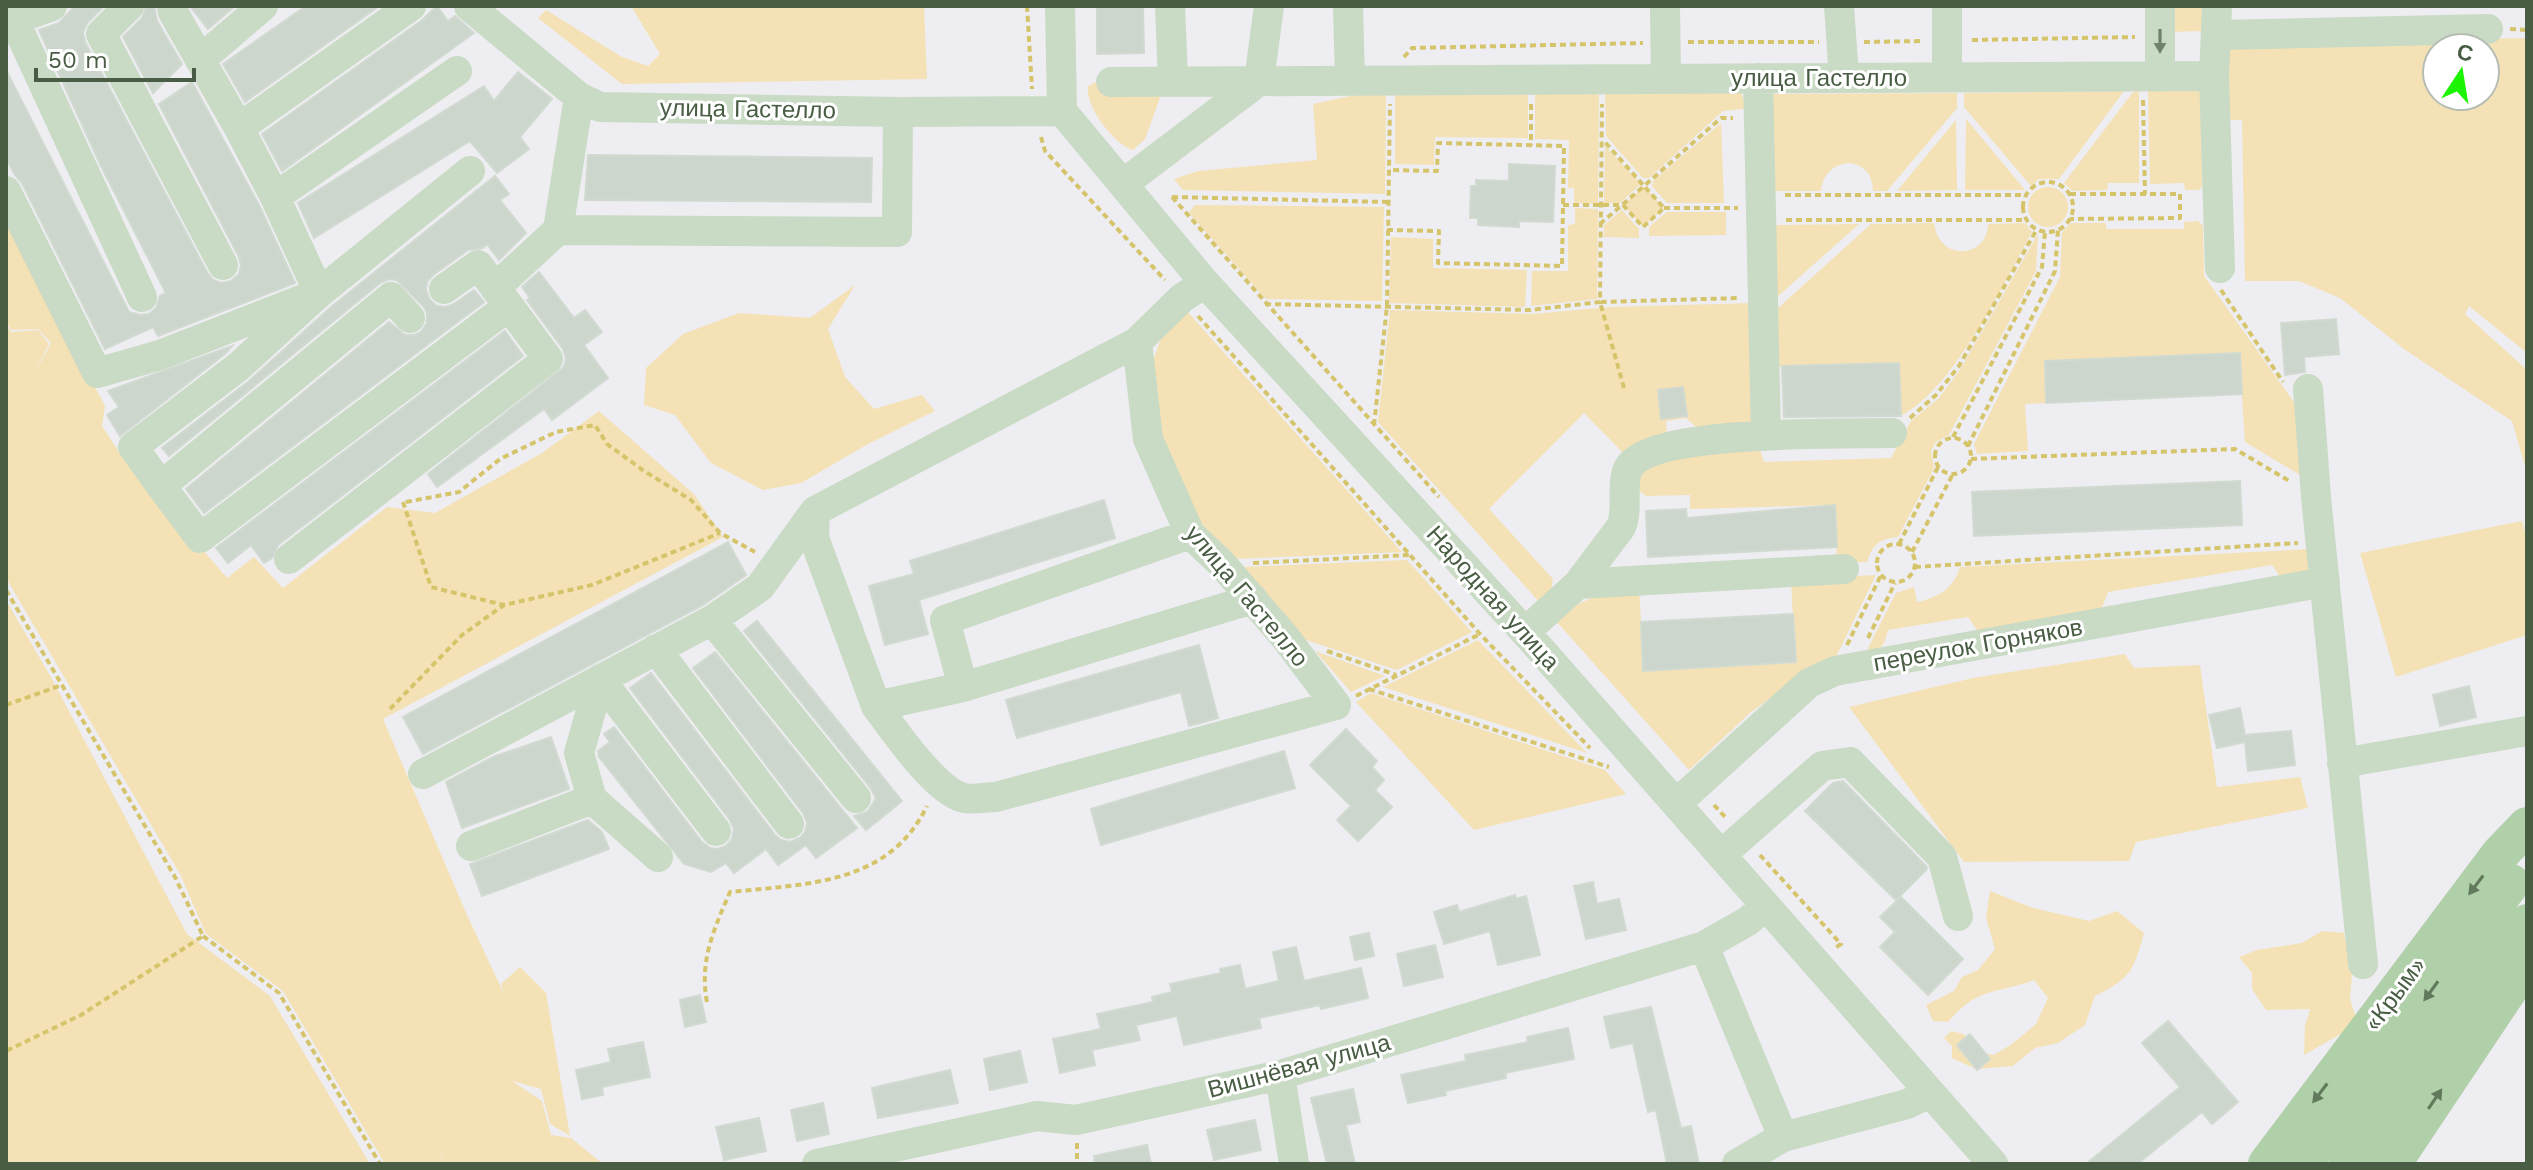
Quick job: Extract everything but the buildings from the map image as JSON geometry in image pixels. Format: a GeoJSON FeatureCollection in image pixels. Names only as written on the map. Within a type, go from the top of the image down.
{"type":"FeatureCollection","features":[{"type":"Feature","properties":{"kind":"main road","name":"«Крым»"},"geometry":{"type":"LineString","coordinates":[[2267,1164],[2500,854],[2527,826]]}},
{"type":"Feature","properties":{"kind":"main road"},"geometry":{"type":"LineString","coordinates":[[2303,1164],[2527,861]]}},
{"type":"Feature","properties":{"kind":"main road"},"geometry":{"type":"LineString","coordinates":[[2348,1164],[2527,923]]}},
{"type":"Feature","properties":{"kind":"main road"},"geometry":{"type":"LineString","coordinates":[[2392,1164],[2527,962]]}},
{"type":"Feature","properties":{"kind":"street"},"geometry":{"type":"LineString","coordinates":[[52,6],[10,14],[142,297]]}},
{"type":"Feature","properties":{"kind":"street"},"geometry":{"type":"LineString","coordinates":[[129,6],[101,34],[223,265]]}},
{"type":"Feature","properties":{"kind":"street"},"geometry":{"type":"LineString","coordinates":[[172,6],[275,197],[319,293]]}},
{"type":"Feature","properties":{"kind":"street"},"geometry":{"type":"LineString","coordinates":[[200,60],[263,6]]}},
{"type":"Feature","properties":{"kind":"street"},"geometry":{"type":"LineString","coordinates":[[239,128],[411,6]]}},
{"type":"Feature","properties":{"kind":"street","name":"улица Гастелло"},"geometry":{"type":"LineString","coordinates":[[469,6],[579,97],[600,107],[898,112],[1062,111]]}},
{"type":"Feature","properties":{"kind":"street"},"geometry":{"type":"LineString","coordinates":[[1060,6],[1062,111]]}},
{"type":"Feature","properties":{"kind":"street"},"geometry":{"type":"LineString","coordinates":[[1170,6],[1173,81]]}},
{"type":"Feature","properties":{"kind":"street"},"geometry":{"type":"LineString","coordinates":[[1123,184],[1259,81],[1269,6]]}},
{"type":"Feature","properties":{"kind":"street"},"geometry":{"type":"LineString","coordinates":[[1348,6],[1350,80]]}},
{"type":"Feature","properties":{"kind":"street"},"geometry":{"type":"LineString","coordinates":[[1665,6],[1666,79]]}},
{"type":"Feature","properties":{"kind":"street"},"geometry":{"type":"LineString","coordinates":[[1839,6],[1844,78]]}},
{"type":"Feature","properties":{"kind":"street"},"geometry":{"type":"LineString","coordinates":[[1947,6],[1947,77]]}},
{"type":"Feature","properties":{"kind":"street"},"geometry":{"type":"LineString","coordinates":[[2151,77],[2160,36],[2160,6]]}},
{"type":"Feature","properties":{"kind":"street"},"geometry":{"type":"LineString","coordinates":[[2220,268],[2214,76],[2217,21],[2481,21]]}},
{"type":"Feature","properties":{"kind":"street"},"geometry":{"type":"LineString","coordinates":[[275,197],[457,71]]}},
{"type":"Feature","properties":{"kind":"street","name":"улица Гастелло"},"geometry":{"type":"LineString","coordinates":[[1111,82],[2214,76]]}},
{"type":"Feature","properties":{"kind":"street"},"geometry":{"type":"LineString","coordinates":[[1758,78],[1759,117],[1771,208],[1764,297],[1766,436]]}},
{"type":"Feature","properties":{"kind":"street"},"geometry":{"type":"LineString","coordinates":[[470,171],[319,293],[238,367],[133,447],[200,538],[502,297],[558,230],[579,97]]}},
{"type":"Feature","properties":{"kind":"street","name":"Народная улица"},"geometry":{"type":"LineString","coordinates":[[1062,111],[1205,283],[1525,632],[1993,1164]]}},
{"type":"Feature","properties":{"kind":"street"},"geometry":{"type":"LineString","coordinates":[[558,230],[897,232],[898,112]]}},
{"type":"Feature","properties":{"kind":"street"},"geometry":{"type":"LineString","coordinates":[[6,191],[97,373],[197,341],[319,293]]}},
{"type":"Feature","properties":{"kind":"street"},"geometry":{"type":"LineString","coordinates":[[289,559],[393,495],[548,359],[478,265],[444,289]]}},
{"type":"Feature","properties":{"kind":"street"},"geometry":{"type":"LineString","coordinates":[[423,774],[712,620],[760,587],[815,511],[1137,342],[1182,298],[1205,283]]}},
{"type":"Feature","properties":{"kind":"street"},"geometry":{"type":"LineString","coordinates":[[161,486],[391,297],[410,318]]}},
{"type":"Feature","properties":{"kind":"street","name":"улица Гастелло"},"geometry":{"type":"LineString","coordinates":[[1137,342],[1148,439],[1190,534],[1253,599],[1336,705]]}},
{"type":"Feature","properties":{"kind":"street"},"geometry":{"type":"LineString","coordinates":[[2308,404],[2363,964]]}},
{"type":"Feature","properties":{"kind":"street"},"geometry":{"type":"LineString","coordinates":[[1525,632],[1578,584],[1621,527],[1626,516],[1625,474],[1631,464],[1654,451],[1683,443],[1766,436],[1892,433]]}},
{"type":"Feature","properties":{"kind":"street"},"geometry":{"type":"LineString","coordinates":[[815,511],[814,538],[876,706],[906,747],[938,782],[962,798],[996,797],[1336,705]]}},
{"type":"Feature","properties":{"kind":"street"},"geometry":{"type":"LineString","coordinates":[[963,687],[945,620],[1190,534]]}},
{"type":"Feature","properties":{"kind":"street"},"geometry":{"type":"LineString","coordinates":[[1578,584],[1844,569]]}},
{"type":"Feature","properties":{"kind":"street","name":"переулок Горняков"},"geometry":{"type":"LineString","coordinates":[[1677,803],[1809,683],[1844,670],[2325,582]]}},
{"type":"Feature","properties":{"kind":"street"},"geometry":{"type":"LineString","coordinates":[[876,706],[963,687],[1253,599]]}},
{"type":"Feature","properties":{"kind":"street"},"geometry":{"type":"LineString","coordinates":[[712,620],[856,798]]}},
{"type":"Feature","properties":{"kind":"street"},"geometry":{"type":"LineString","coordinates":[[656,649],[789,824]]}},
{"type":"Feature","properties":{"kind":"street"},"geometry":{"type":"LineString","coordinates":[[600,679],[579,753],[592,799],[658,857]]}},
{"type":"Feature","properties":{"kind":"street"},"geometry":{"type":"LineString","coordinates":[[600,679],[716,831]]}},
{"type":"Feature","properties":{"kind":"street"},"geometry":{"type":"LineString","coordinates":[[2342,763],[2527,731]]}},
{"type":"Feature","properties":{"kind":"street"},"geometry":{"type":"LineString","coordinates":[[1721,855],[1822,766],[1850,762],[1942,857],[1958,916]]}},
{"type":"Feature","properties":{"kind":"street"},"geometry":{"type":"LineString","coordinates":[[471,846],[592,799]]}},
{"type":"Feature","properties":{"kind":"street","name":"Вишнёвая улица"},"geometry":{"type":"LineString","coordinates":[[817,1164],[1037,1116],[1076,1120],[1280,1075],[1704,946],[1748,921],[1764,907]]}},
{"type":"Feature","properties":{"kind":"street"},"geometry":{"type":"LineString","coordinates":[[1704,946],[1783,1137]]}},
{"type":"Feature","properties":{"kind":"street"},"geometry":{"type":"LineString","coordinates":[[1280,1075],[1294,1164]]}},
{"type":"Feature","properties":{"kind":"street"},"geometry":{"type":"LineString","coordinates":[[1737,1164],[1783,1137],[1907,1104],[1930,1093]]}},
{"type":"Feature","properties":{"kind":"path"},"geometry":{"type":"LineString","coordinates":[[1374,425],[1387,306],[1391,69],[1412,48],[2160,36]]}},
{"type":"Feature","properties":{"kind":"path"},"geometry":{"type":"LineString","coordinates":[[2145,194],[2151,77]]}},
{"type":"Feature","properties":{"kind":"path"},"geometry":{"type":"LineString","coordinates":[[1602,79],[1600,302],[1624,388]]}},
{"type":"Feature","properties":{"kind":"path"},"geometry":{"type":"LineString","coordinates":[[1531,80],[1531,145]]}},
{"type":"Feature","properties":{"kind":"path"},"geometry":{"type":"LineString","coordinates":[[1600,224],[1721,118],[1759,117]]}},
{"type":"Feature","properties":{"kind":"path"},"geometry":{"type":"LineString","coordinates":[[1603,140],[1664,208]]}},
{"type":"Feature","properties":{"kind":"path"},"geometry":{"type":"LineString","coordinates":[[1387,230],[1439,231],[1438,263],[1562,266],[1564,146],[1438,143],[1437,171],[1389,170]]}},
{"type":"Feature","properties":{"kind":"path"},"geometry":{"type":"LineString","coordinates":[[1623,205],[1643,227],[1664,208],[1771,208],[1782,220],[2026,220],[2045,232],[2058,230],[2070,219],[2073,204],[2070,194],[2052,182],[2036,185],[2026,195],[2023,205],[2026,220]]}},
{"type":"Feature","properties":{"kind":"path"},"geometry":{"type":"LineString","coordinates":[[1771,208],[1781,194],[2026,195]]}},
{"type":"Feature","properties":{"kind":"path"},"geometry":{"type":"LineString","coordinates":[[2070,194],[2180,194],[2180,218],[2070,219]]}},
{"type":"Feature","properties":{"kind":"path"},"geometry":{"type":"LineString","coordinates":[[1172,197],[1388,202]]}},
{"type":"Feature","properties":{"kind":"path"},"geometry":{"type":"LineString","coordinates":[[1563,205],[1623,205]]}},
{"type":"Feature","properties":{"kind":"path"},"geometry":{"type":"LineString","coordinates":[[1892,433],[1936,395],[1959,366],[2037,229]]}},
{"type":"Feature","properties":{"kind":"path"},"geometry":{"type":"LineString","coordinates":[[1968,446],[2055,271],[2058,230]]}},
{"type":"Feature","properties":{"kind":"path"},"geometry":{"type":"LineString","coordinates":[[1953,474],[1938,467],[1934,460],[1938,444],[1953,437],[2042,267],[2045,232]]}},
{"type":"Feature","properties":{"kind":"path"},"geometry":{"type":"LineString","coordinates":[[2220,268],[2221,293],[2308,404]]}},
{"type":"Feature","properties":{"kind":"path"},"geometry":{"type":"LineString","coordinates":[[1265,304],[1530,310],[1600,302],[1764,297]]}},
{"type":"Feature","properties":{"kind":"path"},"geometry":{"type":"LineString","coordinates":[[504,605],[431,587],[393,495],[459,492],[500,459],[556,432],[595,425],[607,444],[691,500],[720,533],[778,565]]}},
{"type":"Feature","properties":{"kind":"path"},"geometry":{"type":"LineString","coordinates":[[1844,670],[1895,583],[1906,580],[1915,567],[1912,552],[1953,474],[1967,467],[1971,459],[1968,446],[1953,437]]}},
{"type":"Feature","properties":{"kind":"path"},"geometry":{"type":"LineString","coordinates":[[1971,459],[2235,449],[2316,497]]}},
{"type":"Feature","properties":{"kind":"path"},"geometry":{"type":"LineString","coordinates":[[1899,544],[1938,467]]}},
{"type":"Feature","properties":{"kind":"path"},"geometry":{"type":"LineString","coordinates":[[390,709],[462,635],[504,605],[592,585],[720,533]]}},
{"type":"Feature","properties":{"kind":"path"},"geometry":{"type":"LineString","coordinates":[[1915,567],[2321,542]]}},
{"type":"Feature","properties":{"kind":"path"},"geometry":{"type":"LineString","coordinates":[[1844,670],[1881,575],[1877,561],[1879,553],[1891,544],[1899,544],[1912,552]]}},
{"type":"Feature","properties":{"kind":"path"},"geometry":{"type":"LineString","coordinates":[[1222,564],[1410,555]]}},
{"type":"Feature","properties":{"kind":"path"},"geometry":{"type":"LineString","coordinates":[[1881,575],[1895,583]]}},
{"type":"Feature","properties":{"kind":"path"},"geometry":{"type":"LineString","coordinates":[[6,590],[175,877],[203,936],[279,993],[380,1164]]}},
{"type":"Feature","properties":{"kind":"path"},"geometry":{"type":"LineString","coordinates":[[1336,705],[1480,634]]}},
{"type":"Feature","properties":{"kind":"path"},"geometry":{"type":"LineString","coordinates":[[1285,637],[1396,675]]}},
{"type":"Feature","properties":{"kind":"path"},"geometry":{"type":"LineString","coordinates":[[6,705],[62,685]]}},
{"type":"Feature","properties":{"kind":"path"},"geometry":{"type":"LineString","coordinates":[[1369,689],[1609,767]]}},
{"type":"Feature","properties":{"kind":"path"},"geometry":{"type":"LineString","coordinates":[[707,1002],[704,988],[709,940],[730,892],[827,882],[889,855],[919,822],[938,782]]}},
{"type":"Feature","properties":{"kind":"path"},"geometry":{"type":"LineString","coordinates":[[6,1051],[81,1015],[203,936]]}},
{"type":"Feature","properties":{"kind":"shaded area"},"geometry":{"type":"Polygon","coordinates":[[[631,6],[924,6],[927,79],[622,84],[538,18],[546,10],[622,57],[648,66],[660,54],[631,6]]]}},
{"type":"Feature","properties":{"kind":"shaded area"},"geometry":{"type":"Polygon","coordinates":[[[2171,6],[2204,6],[2204,31],[2171,32],[2171,6]]]}},
{"type":"Feature","properties":{"kind":"shaded area"},"geometry":{"type":"Polygon","coordinates":[[[2527,38],[2527,353],[2469,306],[2465,314],[2527,370],[2527,473],[2512,421],[2404,349],[2340,298],[2299,281],[2245,281],[2242,120],[2231,120],[2224,114],[2223,53],[2231,44],[2421,40],[2421,112],[2501,112],[2501,39],[2527,38]]]}},
{"type":"Feature","properties":{"kind":"shaded area"},"geometry":{"type":"Polygon","coordinates":[[[1096,82],[1124,84],[1161,95],[1145,139],[1133,150],[1110,133],[1096,114],[1088,95],[1088,86],[1096,82]]]}},
{"type":"Feature","properties":{"kind":"shaded area"},"geometry":{"type":"Polygon","coordinates":[[[2124,91],[2059,179],[2039,179],[2031,186],[1964,107],[1964,93],[2124,91]]]}},
{"type":"Feature","properties":{"kind":"shaded area"},"geometry":{"type":"Polygon","coordinates":[[[2139,91],[2139,183],[2108,183],[2107,190],[2072,191],[2064,183],[2133,92],[2139,91]]]}},
{"type":"Feature","properties":{"kind":"shaded area"},"geometry":{"type":"Polygon","coordinates":[[[2148,91],[2201,91],[2202,186],[2199,190],[2185,190],[2184,183],[2150,184],[2148,91]]]}},
{"type":"Feature","properties":{"kind":"shaded area"},"geometry":{"type":"Polygon","coordinates":[[[1535,93],[1599,94],[1598,204],[1574,203],[1574,188],[1568,188],[1569,140],[1535,139],[1535,93]]]}},
{"type":"Feature","properties":{"kind":"shaded area"},"geometry":{"type":"Polygon","coordinates":[[[1741,93],[1746,106],[1743,109],[1723,111],[1649,178],[1643,178],[1606,136],[1605,94],[1741,93]]]}},
{"type":"Feature","properties":{"kind":"shaded area"},"geometry":{"type":"Polygon","coordinates":[[[1957,93],[1957,108],[1887,191],[1873,191],[1871,179],[1865,170],[1848,163],[1831,170],[1824,179],[1821,191],[1772,191],[1773,94],[1957,93]]]}},
{"type":"Feature","properties":{"kind":"shaded area"},"geometry":{"type":"Polygon","coordinates":[[[1395,94],[1528,95],[1528,138],[1435,137],[1434,165],[1395,164],[1395,94]]]}},
{"type":"Feature","properties":{"kind":"shaded area"},"geometry":{"type":"Polygon","coordinates":[[[1355,95],[1386,95],[1385,194],[1183,190],[1174,179],[1198,171],[1317,160],[1313,104],[1355,95]]]}},
{"type":"Feature","properties":{"kind":"shaded area"},"geometry":{"type":"Polygon","coordinates":[[[1966,119],[2025,190],[1965,190],[1966,119]]]}},
{"type":"Feature","properties":{"kind":"shaded area"},"geometry":{"type":"Polygon","coordinates":[[[1956,120],[1957,190],[1897,191],[1956,120]]]}},
{"type":"Feature","properties":{"kind":"shaded area"},"geometry":{"type":"Polygon","coordinates":[[[1721,123],[1724,203],[1667,203],[1652,186],[1653,181],[1721,123]]]}},
{"type":"Feature","properties":{"kind":"shaded area"},"geometry":{"type":"Polygon","coordinates":[[[1605,146],[1641,184],[1620,203],[1604,203],[1605,146]]]}},
{"type":"Feature","properties":{"kind":"shaded area"},"geometry":{"type":"Polygon","coordinates":[[[1644,186],[1664,208],[1643,227],[1623,205],[1644,186]]]}},
{"type":"Feature","properties":{"kind":"shaded area"},"geometry":{"type":"Polygon","coordinates":[[[2048,187],[2062,193],[2068,207],[2062,221],[2048,227],[2034,221],[2028,207],[2034,193],[2048,187]]]}},
{"type":"Feature","properties":{"kind":"shaded area"},"geometry":{"type":"Polygon","coordinates":[[[1195,205],[1384,207],[1382,301],[1266,299],[1189,213],[1195,205]]]}},
{"type":"Feature","properties":{"kind":"shaded area"},"geometry":{"type":"Polygon","coordinates":[[[1575,208],[1598,209],[1597,299],[1531,306],[1532,271],[1568,271],[1568,225],[1575,224],[1575,208]]]}},
{"type":"Feature","properties":{"kind":"shaded area"},"geometry":{"type":"Polygon","coordinates":[[[1622,210],[1639,229],[1639,238],[1604,237],[1604,225],[1622,210]]]}},
{"type":"Feature","properties":{"kind":"shaded area"},"geometry":{"type":"Polygon","coordinates":[[[1667,212],[1726,212],[1726,235],[1649,236],[1649,227],[1667,212]]]}},
{"type":"Feature","properties":{"kind":"shaded area"},"geometry":{"type":"Polygon","coordinates":[[[6,219],[105,406],[102,426],[119,452],[227,578],[254,557],[283,588],[387,507],[435,513],[542,453],[599,411],[694,494],[723,537],[383,719],[505,996],[501,984],[520,967],[546,993],[570,1136],[550,1124],[541,1089],[512,1081],[542,1101],[551,1135],[571,1138],[603,1164],[444,1164],[441,1152],[443,1164],[385,1164],[283,991],[206,934],[180,874],[6,578],[6,324],[11,332],[38,330],[49,344],[32,378],[51,343],[38,329],[11,330],[6,322],[6,219]]]}},
{"type":"Feature","properties":{"kind":"shaded area"},"geometry":{"type":"Polygon","coordinates":[[[2198,221],[2203,226],[2204,276],[2296,405],[2302,476],[2245,442],[2239,353],[2045,361],[2046,403],[2025,404],[2028,451],[1977,454],[1974,444],[2060,277],[2062,232],[2071,223],[2106,223],[2106,229],[2184,229],[2184,222],[2198,221]]]}},
{"type":"Feature","properties":{"kind":"shaded area"},"geometry":{"type":"Polygon","coordinates":[[[1934,223],[1945,245],[1963,251],[1980,244],[1988,224],[2025,223],[2032,232],[1976,333],[1940,383],[1921,402],[1901,416],[1899,363],[1778,367],[1777,309],[1871,224],[1934,223]]]}},
{"type":"Feature","properties":{"kind":"shaded area"},"geometry":{"type":"Polygon","coordinates":[[[1859,224],[1775,299],[1771,225],[1859,224]]]}},
{"type":"Feature","properties":{"kind":"shaded area"},"geometry":{"type":"Polygon","coordinates":[[[2038,234],[2036,271],[1949,435],[1936,442],[1931,451],[1934,468],[1898,537],[1878,544],[1867,562],[1837,563],[1835,505],[1690,509],[1690,495],[1646,496],[1637,489],[1638,471],[1652,462],[1759,447],[1764,462],[1891,458],[1911,421],[1939,398],[1960,370],[2038,234]]]}},
{"type":"Feature","properties":{"kind":"shaded area"},"geometry":{"type":"Polygon","coordinates":[[[1391,237],[1433,239],[1433,268],[1527,270],[1525,307],[1389,303],[1391,237]]]}},
{"type":"Feature","properties":{"kind":"shaded area"},"geometry":{"type":"Polygon","coordinates":[[[855,285],[828,329],[845,377],[874,409],[922,395],[935,411],[868,444],[801,483],[763,490],[711,463],[675,415],[644,405],[646,368],[683,334],[739,313],[810,318],[855,285]]]}},
{"type":"Feature","properties":{"kind":"shaded area"},"geometry":{"type":"Polygon","coordinates":[[[1753,303],[1756,419],[1750,429],[1702,432],[1686,418],[1666,421],[1667,437],[1623,453],[1584,413],[1489,509],[1553,579],[1550,596],[1541,604],[1378,422],[1390,310],[1532,314],[1610,307],[1753,303]]]}},
{"type":"Feature","properties":{"kind":"shaded area"},"geometry":{"type":"Polygon","coordinates":[[[1185,309],[1402,552],[1233,559],[1187,507],[1161,451],[1153,361],[1162,335],[1185,309]]]}},
{"type":"Feature","properties":{"kind":"shaded area"},"geometry":{"type":"Polygon","coordinates":[[[2522,521],[2527,539],[2527,635],[2396,677],[2360,553],[2522,521]]]}},
{"type":"Feature","properties":{"kind":"shaded area"},"geometry":{"type":"Polygon","coordinates":[[[2311,549],[2308,576],[2281,578],[2272,565],[2108,592],[2101,610],[1988,634],[1977,630],[1968,617],[1888,630],[1881,646],[1865,654],[1896,593],[1914,587],[1917,602],[1932,598],[1949,586],[1960,567],[2311,549]]]}},
{"type":"Feature","properties":{"kind":"shaded area"},"geometry":{"type":"Polygon","coordinates":[[[1407,560],[1472,632],[1397,670],[1303,639],[1240,567],[1407,560]]]}},
{"type":"Feature","properties":{"kind":"shaded area"},"geometry":{"type":"Polygon","coordinates":[[[1876,575],[1834,661],[1813,667],[1751,712],[1689,770],[1555,620],[1594,597],[1639,588],[1644,671],[1795,663],[1791,579],[1876,575]]]}},
{"type":"Feature","properties":{"kind":"shaded area"},"geometry":{"type":"Polygon","coordinates":[[[6,600],[52,679],[187,934],[270,996],[370,1164],[6,1164],[6,600]]]}},
{"type":"Feature","properties":{"kind":"shaded area"},"geometry":{"type":"Polygon","coordinates":[[[1478,640],[1587,753],[1383,687],[1478,640]]]}},
{"type":"Feature","properties":{"kind":"shaded area"},"geometry":{"type":"Polygon","coordinates":[[[1315,651],[1385,676],[1351,692],[1315,651]]]}},
{"type":"Feature","properties":{"kind":"shaded area"},"geometry":{"type":"Polygon","coordinates":[[[2125,654],[2134,668],[2200,665],[2217,787],[2300,777],[2308,808],[2136,842],[2129,861],[1964,862],[1849,707],[1973,678],[2125,654]]]}},
{"type":"Feature","properties":{"kind":"shaded area"},"geometry":{"type":"Polygon","coordinates":[[[1371,693],[1605,770],[1626,794],[1474,830],[1356,702],[1371,693]]]}},
{"type":"Feature","properties":{"kind":"shaded area"},"geometry":{"type":"Polygon","coordinates":[[[1990,891],[2033,908],[2089,921],[2117,911],[2144,933],[2129,972],[2095,996],[2085,1025],[2058,1043],[2035,1048],[2013,1066],[1976,1069],[1952,1058],[1952,1046],[1944,1038],[1951,1031],[1964,1034],[1974,1052],[1994,1055],[2036,1024],[2048,998],[2034,980],[1978,997],[1948,1022],[1933,1021],[1926,1005],[1954,991],[1962,977],[1978,970],[1995,949],[1986,918],[1990,891]]]}},
{"type":"Feature","properties":{"kind":"shaded area"},"geometry":{"type":"Polygon","coordinates":[[[2322,931],[2344,933],[2352,974],[2350,999],[2358,1024],[2304,1055],[2305,1026],[2310,1009],[2266,1010],[2252,989],[2252,973],[2239,957],[2257,950],[2302,943],[2322,931]]]}}]}
